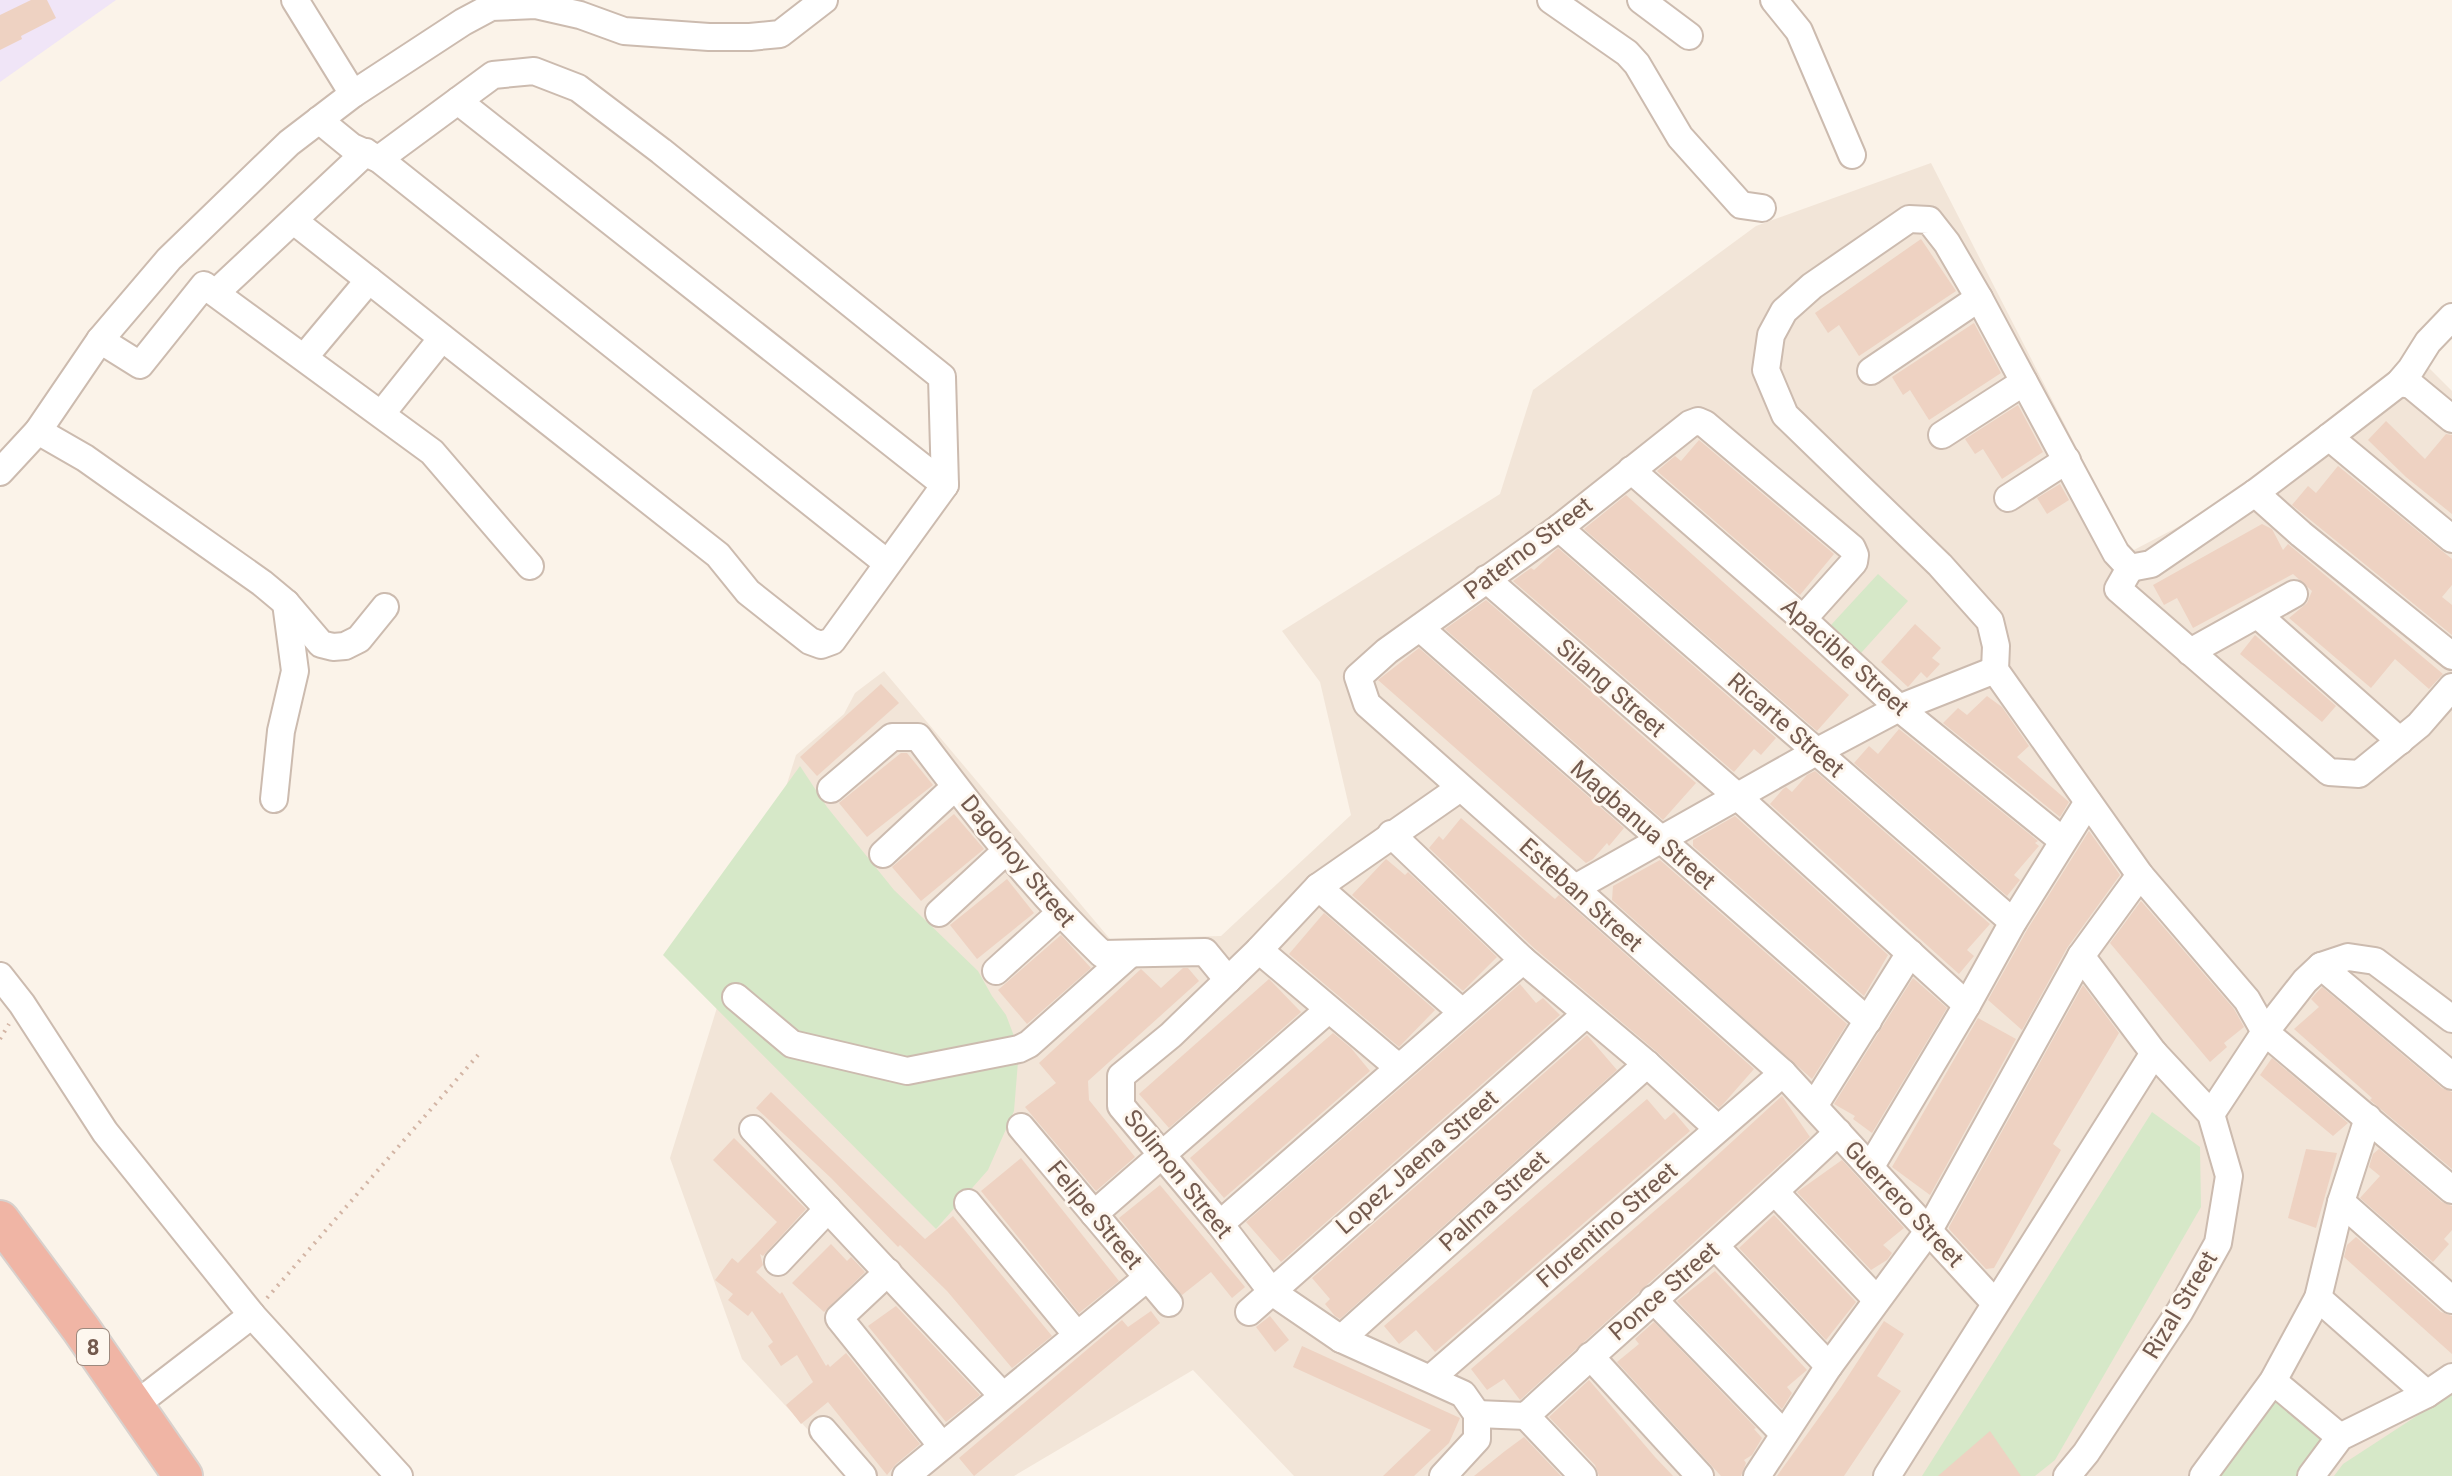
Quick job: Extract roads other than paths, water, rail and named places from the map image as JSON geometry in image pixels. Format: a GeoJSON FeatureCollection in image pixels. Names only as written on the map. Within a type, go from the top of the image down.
{"type":"FeatureCollection","features":[{"type":"Feature","properties":{"kind":"highway","name":"8"},"geometry":{"type":"LineString","coordinates":[[0,1220],[183,1476]]}},
{"type":"Feature","properties":{"kind":"street"},"geometry":{"type":"LineString","coordinates":[[295,0],[353,94]]}},
{"type":"Feature","properties":{"kind":"street"},"geometry":{"type":"LineString","coordinates":[[0,472],[38,431],[100,340],[169,259],[289,143],[353,94],[463,22],[491,7],[536,5],[580,15],[624,31],[750,37],[780,34],[824,0]]}},
{"type":"Feature","properties":{"kind":"street"},"geometry":{"type":"LineString","coordinates":[[1551,0],[1627,53],[1637,64],[1680,137],[1741,205],[1762,208]]}},
{"type":"Feature","properties":{"kind":"street"},"geometry":{"type":"LineString","coordinates":[[1641,0],[1689,36]]}},
{"type":"Feature","properties":{"kind":"street"},"geometry":{"type":"LineString","coordinates":[[1774,0],[1799,31],[1852,155]]}},
{"type":"Feature","properties":{"kind":"street"},"geometry":{"type":"LineString","coordinates":[[223,286],[294,221],[372,156],[493,75],[534,71],[578,88],[942,377],[945,485],[832,641],[821,645],[810,641],[748,592],[718,555],[294,221]]}},
{"type":"Feature","properties":{"kind":"street"},"geometry":{"type":"LineString","coordinates":[[458,101],[945,485]]}},
{"type":"Feature","properties":{"kind":"street"},"geometry":{"type":"LineString","coordinates":[[325,116],[364,141],[372,156],[887,563]]}},
{"type":"Feature","properties":{"kind":"street"},"geometry":{"type":"LineString","coordinates":[[2130,568],[2116,553],[1979,298],[1947,243],[1929,220],[1909,219],[1812,286],[1784,311],[1771,335],[1766,370],[1785,415],[1940,565],[1990,621],[1996,646],[1995,670],[2140,875],[2247,1000],[2265,1032],[2452,1190]]}},
{"type":"Feature","properties":{"kind":"street"},"geometry":{"type":"LineString","coordinates":[[312,348],[369,280]]}},
{"type":"Feature","properties":{"kind":"street"},"geometry":{"type":"LineString","coordinates":[[100,340],[140,365],[204,285],[432,452],[530,566]]}},
{"type":"Feature","properties":{"kind":"street"},"geometry":{"type":"LineString","coordinates":[[1871,371],[1979,298]]}},
{"type":"Feature","properties":{"kind":"street"},"geometry":{"type":"LineString","coordinates":[[2452,317],[2428,342],[2399,383],[2255,493],[2151,564],[2130,568],[2118,589],[2329,772],[2359,774],[2419,725],[2452,687]]}},
{"type":"Feature","properties":{"kind":"street"},"geometry":{"type":"LineString","coordinates":[[387,407],[442,338]]}},
{"type":"Feature","properties":{"kind":"street"},"geometry":{"type":"LineString","coordinates":[[1942,435],[2024,382]]}},
{"type":"Feature","properties":{"kind":"street"},"geometry":{"type":"LineString","coordinates":[[2399,383],[2411,385],[2452,419]]}},
{"type":"Feature","properties":{"kind":"street","name":"Paterno Street"},"geometry":{"type":"LineString","coordinates":[[1358,677],[1387,651],[1559,528],[1690,424],[1698,421],[1852,548],[1854,562],[1803,619]]}},
{"type":"Feature","properties":{"kind":"street"},"geometry":{"type":"LineString","coordinates":[[38,431],[85,458],[231,560],[286,603],[321,644],[345,646],[359,639],[385,607]]}},
{"type":"Feature","properties":{"kind":"street"},"geometry":{"type":"LineString","coordinates":[[2329,437],[2452,539]]}},
{"type":"Feature","properties":{"kind":"street"},"geometry":{"type":"LineString","coordinates":[[2008,498],[2067,460]]}},
{"type":"Feature","properties":{"kind":"street","name":"Apacible Street"},"geometry":{"type":"LineString","coordinates":[[1631,470],[1803,619],[1899,708],[2062,840]]}},
{"type":"Feature","properties":{"kind":"street"},"geometry":{"type":"LineString","coordinates":[[2255,493],[2452,656]]}},
{"type":"Feature","properties":{"kind":"street","name":"Ricarte Street"},"geometry":{"type":"LineString","coordinates":[[1559,528],[2013,922]]}},
{"type":"Feature","properties":{"kind":"street","name":"Silang Street"},"geometry":{"type":"LineString","coordinates":[[1486,579],[1737,796],[1967,1005]]}},
{"type":"Feature","properties":{"kind":"street"},"geometry":{"type":"LineString","coordinates":[[2190,652],[2294,594]]}},
{"type":"Feature","properties":{"kind":"street"},"geometry":{"type":"LineString","coordinates":[[274,799],[281,731],[295,671],[286,603]]}},
{"type":"Feature","properties":{"kind":"street"},"geometry":{"type":"LineString","coordinates":[[2258,615],[2400,741]]}},
{"type":"Feature","properties":{"kind":"street","name":"Magbanua Street"},"geometry":{"type":"LineString","coordinates":[[1420,628],[1868,1021]]}},
{"type":"Feature","properties":{"kind":"street"},"geometry":{"type":"LineString","coordinates":[[1575,888],[1899,708],[1995,670]]}},
{"type":"Feature","properties":{"kind":"street","name":"Esteban Street"},"geometry":{"type":"LineString","coordinates":[[1358,677],[1367,704],[1783,1073],[1814,1106]]}},
{"type":"Feature","properties":{"kind":"street","name":"Dagohoy Street"},"geometry":{"type":"LineString","coordinates":[[831,789],[892,737],[918,737],[1006,851],[1060,913],[1102,954],[1205,952],[1228,980]]}},
{"type":"Feature","properties":{"kind":"street"},"geometry":{"type":"LineString","coordinates":[[883,854],[955,787]]}},
{"type":"Feature","properties":{"kind":"street","name":"Solimon Street"},"geometry":{"type":"LineString","coordinates":[[1460,788],[1318,887],[1259,950],[1171,1035],[1121,1076],[1121,1106],[1220,1224],[1272,1292],[1341,1339],[1463,1394],[1477,1414]]}},
{"type":"Feature","properties":{"kind":"street"},"geometry":{"type":"LineString","coordinates":[[1871,1166],[2013,922],[2088,802]]}},
{"type":"Feature","properties":{"kind":"street"},"geometry":{"type":"LineString","coordinates":[[1391,834],[1523,960],[1647,1064],[1717,1128]]}},
{"type":"Feature","properties":{"kind":"street"},"geometry":{"type":"LineString","coordinates":[[939,913],[1006,851]]}},
{"type":"Feature","properties":{"kind":"street"},"geometry":{"type":"LineString","coordinates":[[1757,1476],[1829,1366],[1929,1230],[2081,956],[2140,875]]}},
{"type":"Feature","properties":{"kind":"street"},"geometry":{"type":"LineString","coordinates":[[1318,887],[1462,1012]]}},
{"type":"Feature","properties":{"kind":"street"},"geometry":{"type":"LineString","coordinates":[[996,971],[1060,913]]}},
{"type":"Feature","properties":{"kind":"street"},"geometry":{"type":"LineString","coordinates":[[1259,950],[1398,1067]]}},
{"type":"Feature","properties":{"kind":"street"},"geometry":{"type":"LineString","coordinates":[[1814,1106],[1910,953]]}},
{"type":"Feature","properties":{"kind":"street"},"geometry":{"type":"LineString","coordinates":[[736,997],[792,1044],[907,1071],[1019,1049],[1029,1044],[1130,954]]}},
{"type":"Feature","properties":{"kind":"street"},"geometry":{"type":"LineString","coordinates":[[2081,956],[2154,1053],[2211,1114],[2265,1032],[2305,981],[2321,966],[2348,957],[2375,961],[2452,1019]]}},
{"type":"Feature","properties":{"kind":"street"},"geometry":{"type":"LineString","coordinates":[[1220,1224],[1523,960]]}},
{"type":"Feature","properties":{"kind":"street"},"geometry":{"type":"LineString","coordinates":[[2321,966],[2452,1076]]}},
{"type":"Feature","properties":{"kind":"street"},"geometry":{"type":"LineString","coordinates":[[0,976],[22,1004],[105,1132],[252,1315],[399,1476]]}},
{"type":"Feature","properties":{"kind":"street"},"geometry":{"type":"LineString","coordinates":[[1094,1214],[1328,1010]]}},
{"type":"Feature","properties":{"kind":"street","name":"Lopez Jaena Street"},"geometry":{"type":"LineString","coordinates":[[1249,1312],[1586,1014]]}},
{"type":"Feature","properties":{"kind":"street"},"geometry":{"type":"LineString","coordinates":[[1887,1476],[2154,1053]]}},
{"type":"Feature","properties":{"kind":"street","name":"Palma Street"},"geometry":{"type":"LineString","coordinates":[[1341,1339],[1647,1064]]}},
{"type":"Feature","properties":{"kind":"street","name":"Florentino Street"},"geometry":{"type":"LineString","coordinates":[[1431,1378],[1783,1073]]}},
{"type":"Feature","properties":{"kind":"street","name":"Guerrero Street"},"geometry":{"type":"LineString","coordinates":[[1814,1106],[1995,1303]]}},
{"type":"Feature","properties":{"kind":"street","name":"Rizal Street"},"geometry":{"type":"LineString","coordinates":[[2067,1476],[2086,1453],[2180,1311],[2218,1243],[2229,1176],[2211,1114]]}},
{"type":"Feature","properties":{"kind":"street"},"geometry":{"type":"LineString","coordinates":[[2203,1476],[2273,1381],[2318,1298],[2341,1202],[2368,1118]]}},
{"type":"Feature","properties":{"kind":"street","name":"Felipe Street"},"geometry":{"type":"LineString","coordinates":[[1021,1127],[1169,1303]]}},
{"type":"Feature","properties":{"kind":"street"},"geometry":{"type":"LineString","coordinates":[[753,1129],[1002,1395]]}},
{"type":"Feature","properties":{"kind":"street","name":"Ponce Street"},"geometry":{"type":"LineString","coordinates":[[1526,1416],[1838,1132]]}},
{"type":"Feature","properties":{"kind":"street"},"geometry":{"type":"LineString","coordinates":[[1775,1192],[1876,1299]]}},
{"type":"Feature","properties":{"kind":"street"},"geometry":{"type":"LineString","coordinates":[[2341,1202],[2448,1286]]}},
{"type":"Feature","properties":{"kind":"street"},"geometry":{"type":"LineString","coordinates":[[968,1203],[1077,1335]]}},
{"type":"Feature","properties":{"kind":"street"},"geometry":{"type":"LineString","coordinates":[[778,1262],[828,1209]]}},
{"type":"Feature","properties":{"kind":"street"},"geometry":{"type":"LineString","coordinates":[[1715,1246],[1829,1366]]}},
{"type":"Feature","properties":{"kind":"street"},"geometry":{"type":"LineString","coordinates":[[888,1272],[839,1318],[942,1446]]}},
{"type":"Feature","properties":{"kind":"street"},"geometry":{"type":"LineString","coordinates":[[906,1476],[1147,1278]]}},
{"type":"Feature","properties":{"kind":"street"},"geometry":{"type":"LineString","coordinates":[[2318,1298],[2427,1394]]}},
{"type":"Feature","properties":{"kind":"street"},"geometry":{"type":"LineString","coordinates":[[1653,1299],[1784,1434]]}},
{"type":"Feature","properties":{"kind":"street"},"geometry":{"type":"LineString","coordinates":[[134,1406],[252,1315]]}},
{"type":"Feature","properties":{"kind":"street"},"geometry":{"type":"LineString","coordinates":[[1590,1356],[1700,1476]]}},
{"type":"Feature","properties":{"kind":"street"},"geometry":{"type":"LineString","coordinates":[[2311,1476],[2340,1437],[2427,1394],[2452,1377]]}},
{"type":"Feature","properties":{"kind":"street"},"geometry":{"type":"LineString","coordinates":[[2273,1381],[2340,1437]]}},
{"type":"Feature","properties":{"kind":"street"},"geometry":{"type":"LineString","coordinates":[[1454,1472],[1477,1439],[1477,1414],[1526,1416],[1583,1476]]}},
{"type":"Feature","properties":{"kind":"street"},"geometry":{"type":"LineString","coordinates":[[823,1430],[863,1476]]}}]}
